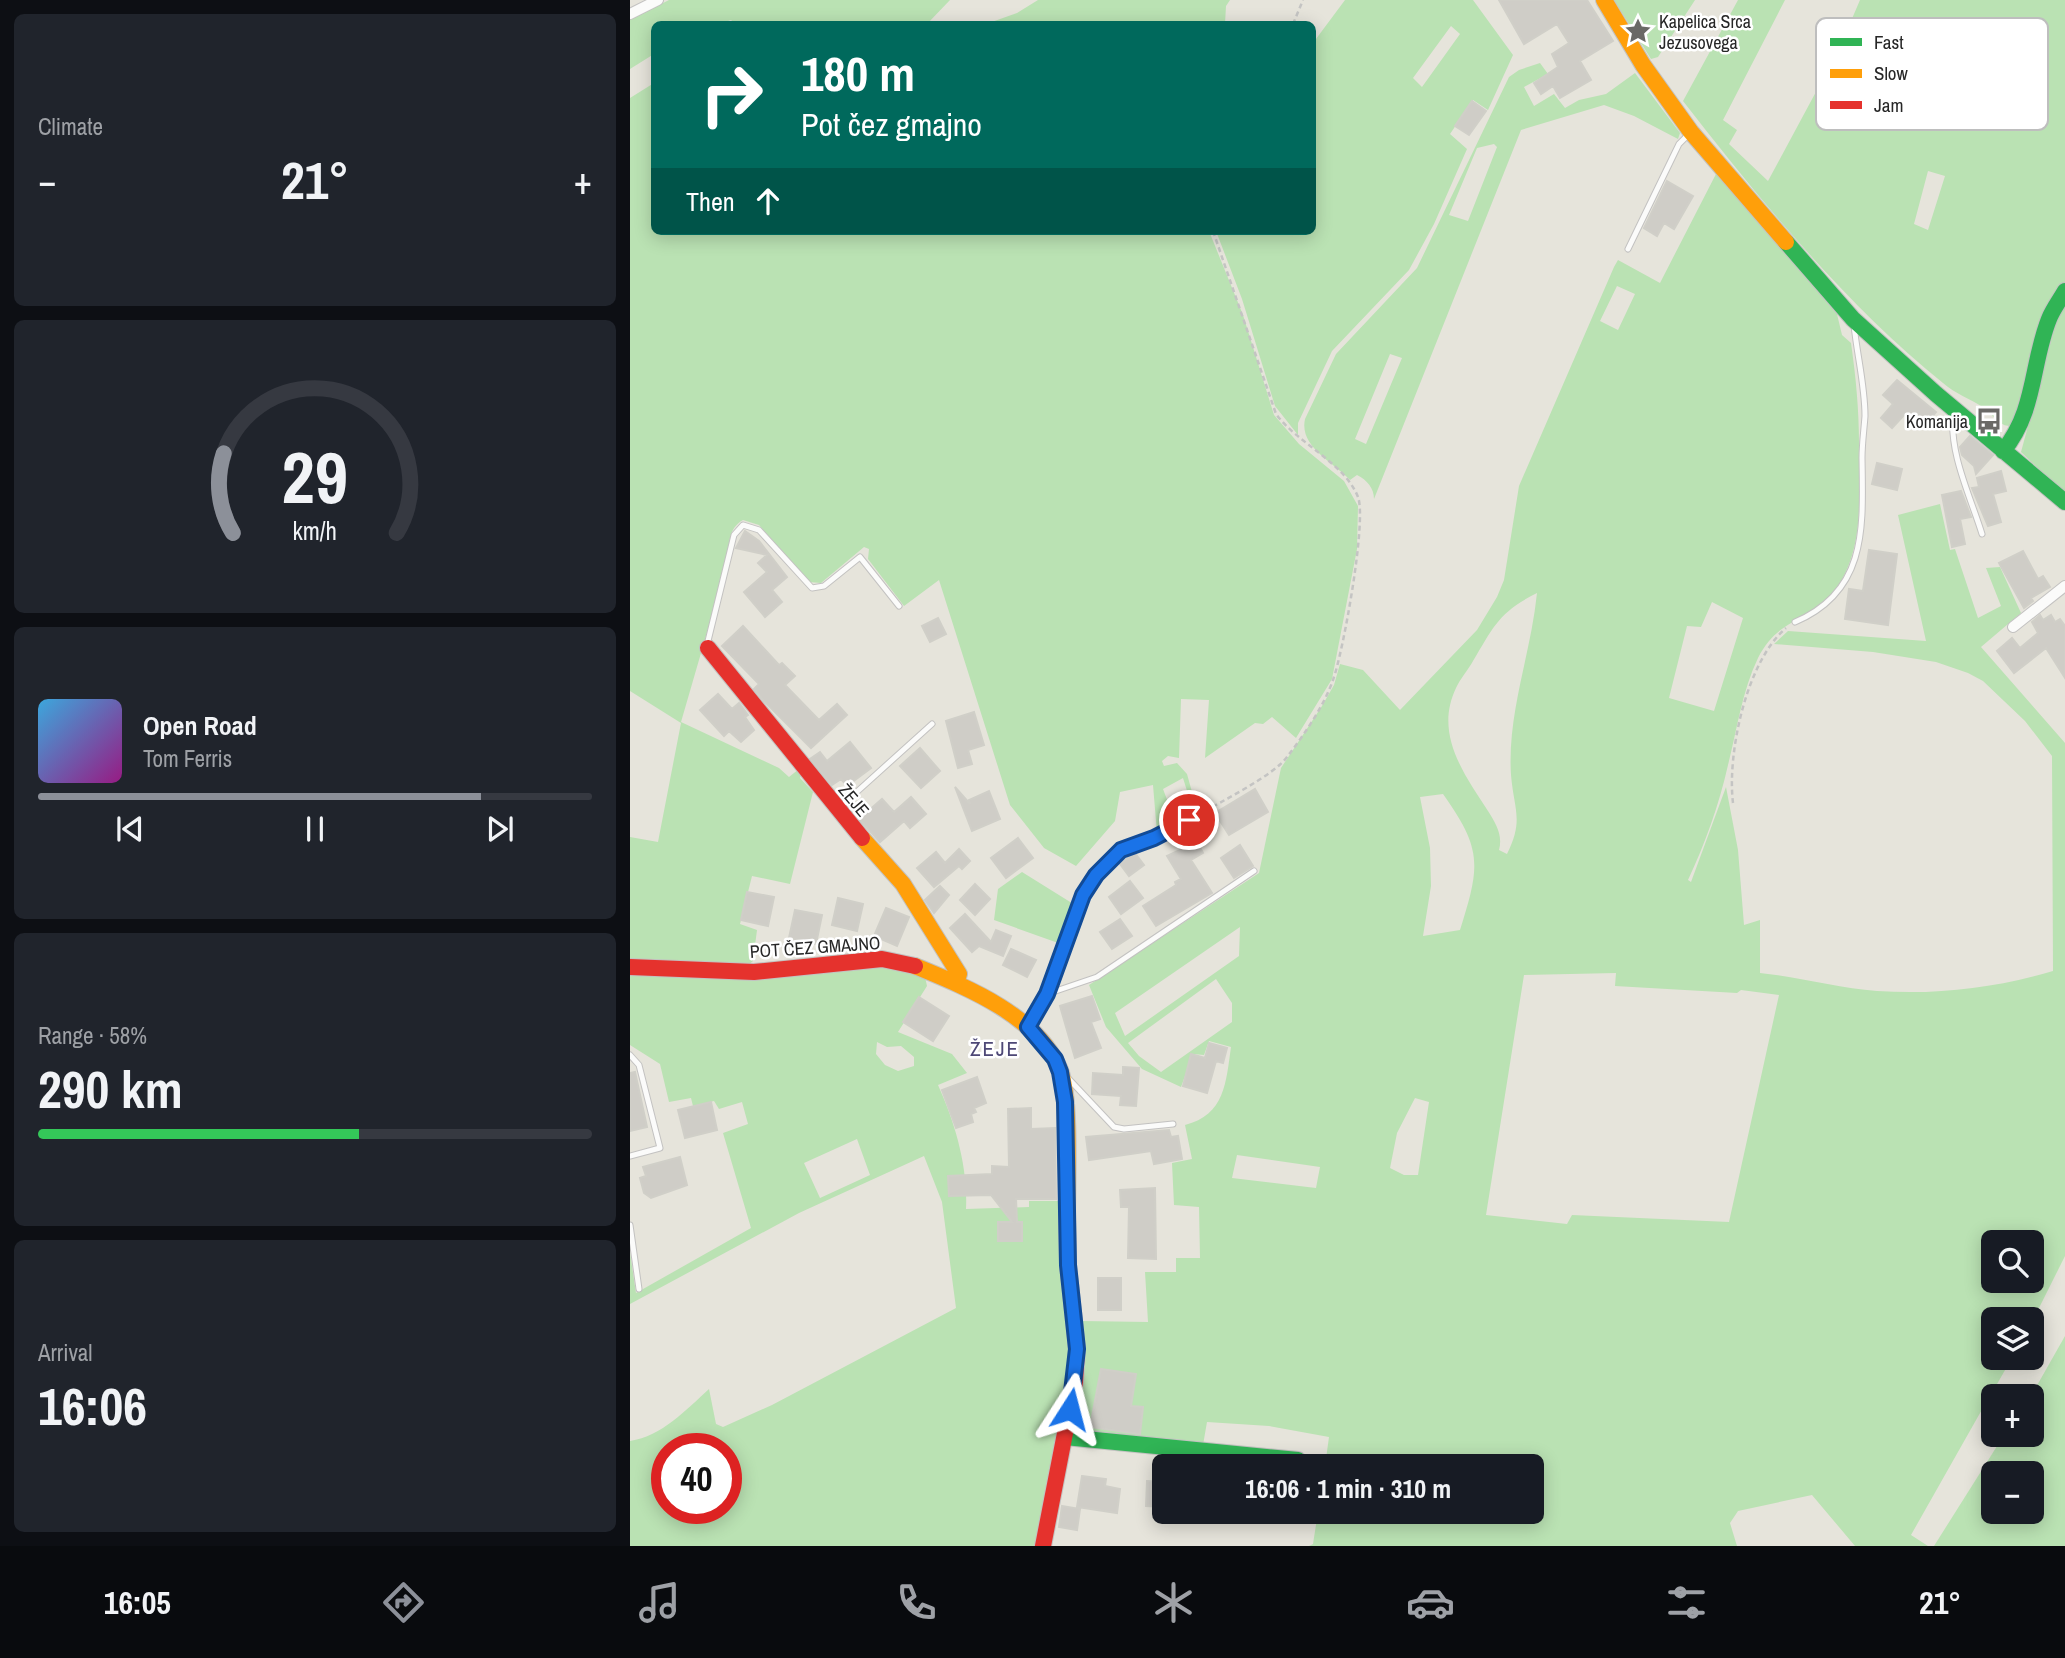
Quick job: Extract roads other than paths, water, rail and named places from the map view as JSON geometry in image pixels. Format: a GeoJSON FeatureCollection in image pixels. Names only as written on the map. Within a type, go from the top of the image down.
{"type":"FeatureCollection","features":[{"type":"Feature","properties":{"kind":"street"},"geometry":{"type":"LineString","coordinates":[[630,14],[658,0]]}},
{"type":"Feature","properties":{"kind":"street"},"geometry":{"type":"LineString","coordinates":[[1604,0],[1643,65],[1691,132],[1853,319],[1953,409],[2065,502]]}},
{"type":"Feature","properties":{"kind":"street"},"geometry":{"type":"LineString","coordinates":[[2003,451],[2015,439],[2040,363],[2048,321],[2065,291]]}},
{"type":"Feature","properties":{"kind":"street"},"geometry":{"type":"LineString","coordinates":[[2013,627],[2065,586]]}},
{"type":"Feature","properties":{"kind":"street","name":"ŽEJE"},"geometry":{"type":"LineString","coordinates":[[708,648],[837,810],[914,898],[959,974],[956,983]]}},
{"type":"Feature","properties":{"kind":"street","name":"POT ČEZ GMAJNO"},"geometry":{"type":"LineString","coordinates":[[630,967],[754,972],[882,959],[914,966],[956,983],[1028,1027],[1047,1046],[1060,1072],[1065,1102],[1068,1265],[1077,1349],[1065,1437],[1043,1546]]}},
{"type":"Feature","properties":{"kind":"street"},"geometry":{"type":"LineString","coordinates":[[1028,1027],[1047,994]]}},
{"type":"Feature","properties":{"kind":"street"},"geometry":{"type":"LineString","coordinates":[[1065,1437],[1237,1454]]}},
{"type":"Feature","properties":{"kind":"lane"},"geometry":{"type":"LineString","coordinates":[[1628,249],[1679,145],[1691,132]]}},
{"type":"Feature","properties":{"kind":"lane"},"geometry":{"type":"LineString","coordinates":[[1795,622],[1814,614],[1835,596],[1851,572],[1858,553],[1863,524],[1865,414],[1853,319]]}},
{"type":"Feature","properties":{"kind":"lane"},"geometry":{"type":"LineString","coordinates":[[1953,409],[1951,431],[1957,458],[1982,534]]}},
{"type":"Feature","properties":{"kind":"lane"},"geometry":{"type":"LineString","coordinates":[[708,648],[708,631],[723,588],[734,535],[743,526],[759,530],[812,588],[824,586],[860,557],[900,606]]}},
{"type":"Feature","properties":{"kind":"lane"},"geometry":{"type":"LineString","coordinates":[[837,810],[932,724]]}},
{"type":"Feature","properties":{"kind":"lane"},"geometry":{"type":"LineString","coordinates":[[1047,994],[1083,895],[1096,875],[1121,850],[1154,838],[1189,820]]}},
{"type":"Feature","properties":{"kind":"lane"},"geometry":{"type":"LineString","coordinates":[[1047,994],[1097,977],[1254,871]]}},
{"type":"Feature","properties":{"kind":"lane"},"geometry":{"type":"LineString","coordinates":[[630,1055],[639,1065],[660,1148],[630,1156]]}},
{"type":"Feature","properties":{"kind":"lane"},"geometry":{"type":"LineString","coordinates":[[1060,1072],[1114,1127],[1124,1129],[1173,1124]]}},
{"type":"Feature","properties":{"kind":"lane"},"geometry":{"type":"LineString","coordinates":[[1065,1102],[1083,1094]]}},
{"type":"Feature","properties":{"kind":"lane"},"geometry":{"type":"LineString","coordinates":[[630,1225],[639,1289]]}},
{"type":"Feature","properties":{"kind":"place","name":"Kapelica Srca Jezusovega"},"geometry":{"type":"Point","coordinates":[1638,31]}},
{"type":"Feature","properties":{"kind":"place","name":"Komanija"},"geometry":{"type":"Point","coordinates":[1989,421]}},
{"type":"Feature","properties":{"kind":"district","name":"ŽEJE"},"geometry":{"type":"Point","coordinates":[995,1048]}}]}
